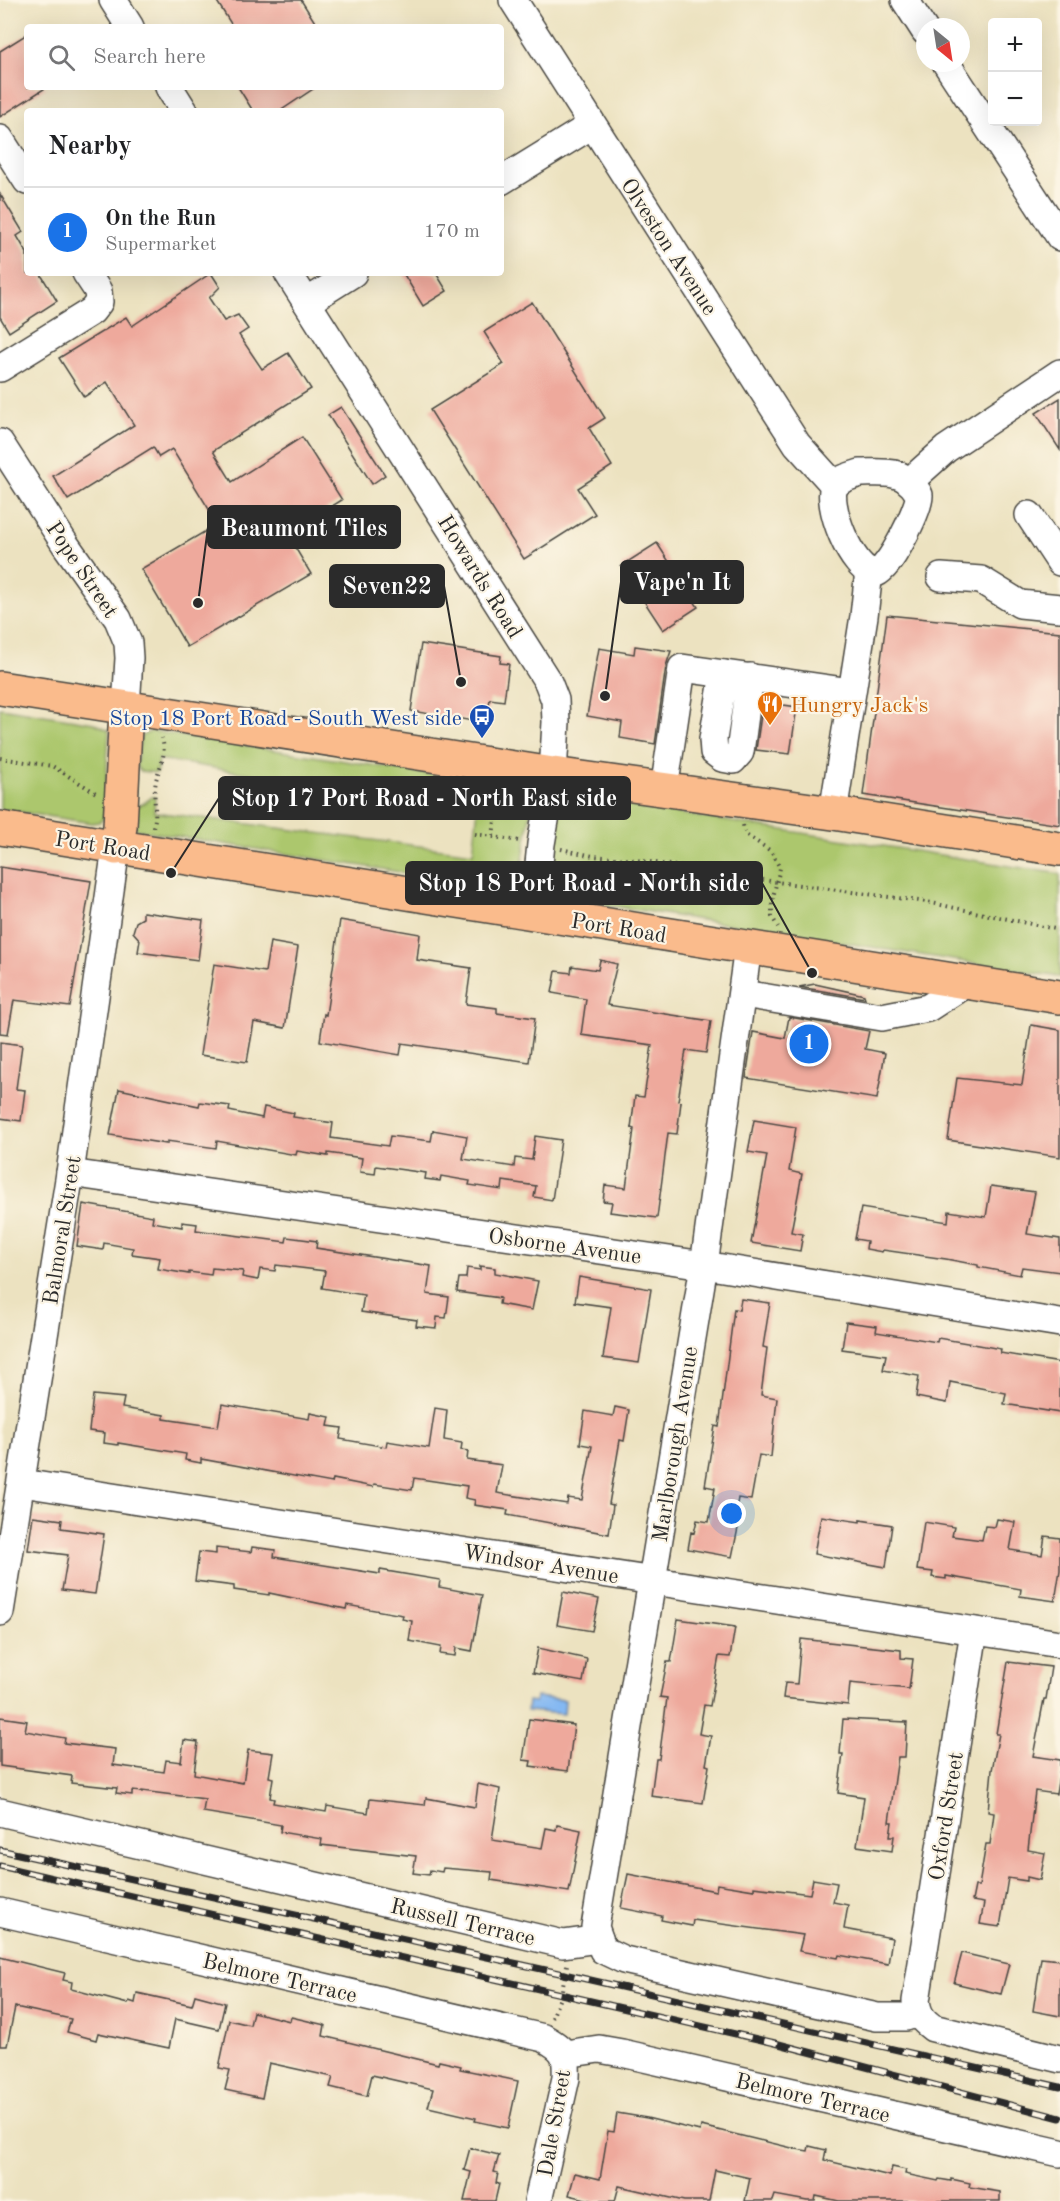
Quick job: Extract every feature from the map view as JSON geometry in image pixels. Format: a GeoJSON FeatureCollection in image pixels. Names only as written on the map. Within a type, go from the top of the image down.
{"type":"FeatureCollection","features":[{"type":"Feature","properties":{"kind":"highway"},"geometry":{"type":"LineString","coordinates":[[0,688],[553,774],[833,813],[1060,849]]}},
{"type":"Feature","properties":{"kind":"highway"},"geometry":{"type":"LineString","coordinates":[[116,848],[120,827],[126,708]]}},
{"type":"Feature","properties":{"kind":"highway","name":"Port Road"},"geometry":{"type":"LineString","coordinates":[[0,828],[1060,997]]}},
{"type":"Feature","properties":{"kind":"street"},"geometry":{"type":"LineString","coordinates":[[113,0],[128,24]]}},
{"type":"Feature","properties":{"kind":"street","name":"Olveston Avenue"},"geometry":{"type":"LineString","coordinates":[[513,0],[798,444],[834,486]]}},
{"type":"Feature","properties":{"kind":"street"},"geometry":{"type":"LineString","coordinates":[[905,0],[917,18]]}},
{"type":"Feature","properties":{"kind":"street"},"geometry":{"type":"LineString","coordinates":[[952,72],[1060,237]]}},
{"type":"Feature","properties":{"kind":"street"},"geometry":{"type":"LineString","coordinates":[[171,90],[182,108]]}},
{"type":"Feature","properties":{"kind":"street"},"geometry":{"type":"LineString","coordinates":[[504,179],[592,125]]}},
{"type":"Feature","properties":{"kind":"street"},"geometry":{"type":"LineString","coordinates":[[0,140],[24,176]]}},
{"type":"Feature","properties":{"kind":"street"},"geometry":{"type":"LineString","coordinates":[[0,368],[92,311],[99,302],[98,291],[88,276]]}},
{"type":"Feature","properties":{"kind":"street","name":"Howards Road"},"geometry":{"type":"LineString","coordinates":[[290,276],[548,682],[555,700],[553,774],[541,844],[534,913]]}},
{"type":"Feature","properties":{"kind":"street"},"geometry":{"type":"LineString","coordinates":[[307,302],[348,276]]}},
{"type":"Feature","properties":{"kind":"street"},"geometry":{"type":"LineString","coordinates":[[909,482],[946,449],[1060,373]]}},
{"type":"Feature","properties":{"kind":"street","name":"Pope Street"},"geometry":{"type":"LineString","coordinates":[[0,443],[65,544],[118,619],[128,643],[126,708]]}},
{"type":"Feature","properties":{"kind":"street"},"geometry":{"type":"LineString","coordinates":[[860,473],[893,473],[909,482],[919,495],[916,510],[884,569],[877,573],[858,564],[848,548],[833,505],[834,486],[860,473]]}},
{"type":"Feature","properties":{"kind":"street"},"geometry":{"type":"LineString","coordinates":[[1029,515],[1060,562]]}},
{"type":"Feature","properties":{"kind":"street"},"geometry":{"type":"LineString","coordinates":[[833,813],[869,571]]}},
{"type":"Feature","properties":{"kind":"street"},"geometry":{"type":"LineString","coordinates":[[942,577],[981,580],[1020,604],[1060,608]]}},
{"type":"Feature","properties":{"kind":"street"},"geometry":{"type":"LineString","coordinates":[[664,790],[682,668],[851,692]]}},
{"type":"Feature","properties":{"kind":"street","name":"Balmoral Street"},"geometry":{"type":"LineString","coordinates":[[0,1612],[70,1173],[116,848]]}},
{"type":"Feature","properties":{"kind":"street","name":"Marlborough Avenue"},"geometry":{"type":"LineString","coordinates":[[599,1940],[595,1927],[704,1265],[748,947]]}},
{"type":"Feature","properties":{"kind":"street"},"geometry":{"type":"LineString","coordinates":[[742,994],[882,1017],[928,1008],[968,982]]}},
{"type":"Feature","properties":{"kind":"street","name":"Osborne Avenue"},"geometry":{"type":"LineString","coordinates":[[70,1173],[704,1265],[1060,1323]]}},
{"type":"Feature","properties":{"kind":"street","name":"Windsor Avenue"},"geometry":{"type":"LineString","coordinates":[[22,1483],[1060,1644]]}},
{"type":"Feature","properties":{"kind":"street","name":"Oxford Street"},"geometry":{"type":"LineString","coordinates":[[917,2007],[974,1631]]}},
{"type":"Feature","properties":{"kind":"street","name":"Russell Terrace"},"geometry":{"type":"LineString","coordinates":[[0,1812],[563,1944],[599,1940]]}},
{"type":"Feature","properties":{"kind":"street","name":"Belmore Terrace"},"geometry":{"type":"LineString","coordinates":[[0,1912],[556,2046],[599,2049],[1060,2153]]}},
{"type":"Feature","properties":{"kind":"street"},"geometry":{"type":"LineString","coordinates":[[599,1940],[603,1950],[624,1960],[877,2018],[897,2018],[917,2007],[923,2021],[933,2028],[1060,2059]]}},
{"type":"Feature","properties":{"kind":"street","name":"Dale Street"},"geometry":{"type":"LineString","coordinates":[[538,2201],[566,2078],[556,2046]]}},
{"type":"Feature","properties":{"kind":"path"},"geometry":{"type":"LineString","coordinates":[[151,833],[156,818],[154,788],[165,749],[161,734]]}},
{"type":"Feature","properties":{"kind":"path"},"geometry":{"type":"LineString","coordinates":[[0,758],[52,766],[101,795]]}},
{"type":"Feature","properties":{"kind":"path"},"geometry":{"type":"LineString","coordinates":[[493,837],[500,785]]}},
{"type":"Feature","properties":{"kind":"path"},"geometry":{"type":"LineString","coordinates":[[743,825],[746,835],[763,844],[777,860],[780,868],[772,901],[772,917],[777,924],[778,932]]}},
{"type":"Feature","properties":{"kind":"path"},"geometry":{"type":"LineString","coordinates":[[475,834],[524,842]]}},
{"type":"Feature","properties":{"kind":"path"},"geometry":{"type":"LineString","coordinates":[[553,847],[592,856],[637,860],[927,902],[1060,930]]}},
{"type":"Feature","properties":{"kind":"path"},"geometry":{"type":"LineString","coordinates":[[556,2046],[561,1995],[569,1957]]}},
{"type":"Feature","properties":{"kind":"green space"},"geometry":{"type":"Polygon","coordinates":[[[0,708],[94,723],[109,730],[104,818],[92,823],[0,809],[0,708]]]}},
{"type":"Feature","properties":{"kind":"green space"},"geometry":{"type":"Polygon","coordinates":[[[152,731],[519,788],[528,794],[532,802],[520,878],[515,886],[505,889],[138,830],[135,827],[135,807],[155,797],[154,812],[473,853],[478,808],[159,759],[157,773],[140,771],[136,766],[141,736],[152,731]]]}},
{"type":"Feature","properties":{"kind":"green space"},"geometry":{"type":"Polygon","coordinates":[[[575,797],[1060,874],[1060,977],[557,897],[550,891],[547,881],[558,807],[565,799],[575,797]]]}},
{"type":"Feature","properties":{"kind":"water"},"geometry":{"type":"Polygon","coordinates":[[[536,1697],[565,1700],[564,1714],[527,1711],[528,1701],[535,1702],[536,1697]]]}},
{"type":"Feature","properties":{"kind":"building"},"geometry":{"type":"Polygon","coordinates":[[[216,0],[301,0],[316,24],[231,24],[216,0]]]}},
{"type":"Feature","properties":{"kind":"building"},"geometry":{"type":"Polygon","coordinates":[[[24,36],[24,90],[42,90],[0,117],[0,51],[24,36]]]}},
{"type":"Feature","properties":{"kind":"building"},"geometry":{"type":"Polygon","coordinates":[[[240,90],[312,90],[284,108],[251,108],[240,90]]]}},
{"type":"Feature","properties":{"kind":"building"},"geometry":{"type":"Polygon","coordinates":[[[0,194],[23,232],[17,236],[24,248],[24,276],[42,276],[57,301],[9,332],[0,317],[0,194]]]}},
{"type":"Feature","properties":{"kind":"building"},"geometry":{"type":"Polygon","coordinates":[[[207,276],[213,276],[220,287],[209,298],[224,321],[238,315],[248,329],[239,335],[262,369],[288,353],[311,389],[213,451],[232,482],[302,437],[342,500],[287,534],[311,574],[187,647],[141,569],[218,524],[172,449],[159,457],[153,447],[68,500],[53,476],[134,425],[107,382],[84,397],[59,358],[126,317],[132,326],[207,276]]]}},
{"type":"Feature","properties":{"kind":"building"},"geometry":{"type":"Polygon","coordinates":[[[405,276],[438,276],[447,291],[423,306],[405,276]]]}},
{"type":"Feature","properties":{"kind":"building"},"geometry":{"type":"Polygon","coordinates":[[[532,302],[605,418],[589,428],[612,466],[578,488],[595,514],[524,559],[430,410],[504,364],[484,332],[532,302]]]}},
{"type":"Feature","properties":{"kind":"building"},"geometry":{"type":"Polygon","coordinates":[[[1060,398],[1060,450],[1036,413],[1060,398]]]}},
{"type":"Feature","properties":{"kind":"building"},"geometry":{"type":"Polygon","coordinates":[[[341,407],[385,475],[372,484],[328,415],[341,407]]]}},
{"type":"Feature","properties":{"kind":"building"},"geometry":{"type":"Polygon","coordinates":[[[657,543],[698,607],[663,630],[621,566],[657,543]]]}},
{"type":"Feature","properties":{"kind":"building"},"geometry":{"type":"Polygon","coordinates":[[[887,615],[1060,632],[1060,825],[863,795],[887,615]]]}},
{"type":"Feature","properties":{"kind":"building"},"geometry":{"type":"Polygon","coordinates":[[[421,644],[501,656],[500,663],[509,664],[504,701],[490,699],[486,723],[411,711],[421,644]]]}},
{"type":"Feature","properties":{"kind":"building"},"geometry":{"type":"Polygon","coordinates":[[[635,646],[671,651],[666,666],[655,744],[620,738],[622,722],[587,716],[599,648],[634,654],[635,646]]]}},
{"type":"Feature","properties":{"kind":"building","name":"Hungry Jack's"},"geometry":{"type":"Polygon","coordinates":[[[763,702],[797,707],[790,754],[756,750],[763,702]]]}},
{"type":"Feature","properties":{"kind":"building"},"geometry":{"type":"Polygon","coordinates":[[[0,867],[91,881],[70,1007],[14,1000],[8,1034],[0,1033],[0,867]]]}},
{"type":"Feature","properties":{"kind":"building"},"geometry":{"type":"Polygon","coordinates":[[[143,912],[203,920],[198,960],[138,952],[140,940],[133,932],[136,922],[143,918],[143,912]]]}},
{"type":"Feature","properties":{"kind":"building"},"geometry":{"type":"Polygon","coordinates":[[[340,920],[420,934],[417,960],[471,968],[466,1004],[497,1008],[497,1013],[535,1018],[529,1062],[402,1043],[400,1055],[320,1041],[340,920]]]}},
{"type":"Feature","properties":{"kind":"building"},"geometry":{"type":"Polygon","coordinates":[[[270,942],[298,947],[285,1028],[254,1022],[247,1062],[200,1055],[214,964],[265,972],[270,942]]]}},
{"type":"Feature","properties":{"kind":"building"},"geometry":{"type":"Polygon","coordinates":[[[600,960],[617,964],[607,1005],[711,1021],[706,1053],[686,1050],[678,1101],[681,1102],[677,1134],[668,1133],[657,1218],[610,1212],[612,1202],[603,1201],[605,1185],[626,1188],[634,1129],[631,1128],[635,1096],[644,1097],[652,1045],[581,1035],[586,999],[552,993],[556,971],[571,973],[572,966],[598,970],[600,960]]]}},
{"type":"Feature","properties":{"kind":"building"},"geometry":{"type":"Polygon","coordinates":[[[815,984],[864,995],[865,998],[799,987],[815,984]]]}},
{"type":"Feature","properties":{"kind":"building"},"geometry":{"type":"Polygon","coordinates":[[[789,1017],[869,1031],[865,1049],[885,1053],[877,1099],[746,1078],[753,1032],[785,1038],[789,1017]]]}},
{"type":"Feature","properties":{"kind":"building"},"geometry":{"type":"Polygon","coordinates":[[[1031,1025],[1060,1030],[1060,1157],[948,1140],[957,1078],[1022,1085],[1031,1025]]]}},
{"type":"Feature","properties":{"kind":"building"},"geometry":{"type":"Polygon","coordinates":[[[0,1042],[22,1045],[16,1089],[25,1090],[21,1121],[0,1118],[0,1042]]]}},
{"type":"Feature","properties":{"kind":"building"},"geometry":{"type":"Polygon","coordinates":[[[119,1089],[199,1106],[200,1102],[230,1106],[229,1111],[262,1118],[264,1107],[294,1113],[293,1117],[333,1123],[331,1138],[388,1146],[390,1136],[431,1141],[433,1130],[467,1136],[463,1159],[514,1167],[515,1158],[532,1160],[535,1136],[561,1140],[552,1200],[534,1197],[536,1186],[503,1181],[502,1190],[469,1185],[470,1181],[441,1176],[440,1181],[425,1179],[426,1173],[376,1166],[375,1174],[360,1172],[362,1158],[328,1153],[328,1156],[297,1151],[296,1155],[217,1141],[216,1148],[167,1141],[167,1144],[110,1135],[119,1089]]]}},
{"type":"Feature","properties":{"kind":"building"},"geometry":{"type":"Polygon","coordinates":[[[754,1120],[796,1127],[789,1171],[802,1174],[791,1232],[803,1234],[800,1251],[751,1243],[767,1155],[748,1152],[754,1120]]]}},
{"type":"Feature","properties":{"kind":"building"},"geometry":{"type":"Polygon","coordinates":[[[991,1186],[1035,1192],[1027,1234],[1060,1239],[1060,1272],[1022,1267],[1020,1275],[946,1259],[866,1249],[867,1241],[855,1239],[861,1208],[948,1222],[949,1211],[986,1217],[991,1186]]]}},
{"type":"Feature","properties":{"kind":"building"},"geometry":{"type":"Polygon","coordinates":[[[83,1204],[153,1216],[152,1222],[182,1227],[182,1222],[197,1224],[196,1230],[286,1242],[287,1237],[317,1241],[316,1248],[431,1266],[427,1294],[449,1297],[446,1318],[437,1317],[436,1328],[416,1326],[417,1320],[361,1312],[364,1295],[322,1288],[325,1271],[276,1265],[275,1271],[260,1269],[258,1280],[242,1277],[243,1271],[212,1268],[211,1275],[189,1272],[189,1274],[158,1269],[160,1258],[132,1254],[133,1248],[104,1243],[103,1250],[77,1246],[83,1204]]]}},
{"type":"Feature","properties":{"kind":"building"},"geometry":{"type":"Polygon","coordinates":[[[480,1266],[495,1268],[495,1273],[538,1281],[532,1310],[499,1304],[500,1298],[457,1292],[459,1278],[466,1278],[467,1268],[480,1270],[480,1266]]]}},
{"type":"Feature","properties":{"kind":"building"},"geometry":{"type":"Polygon","coordinates":[[[579,1277],[651,1289],[639,1363],[603,1358],[611,1307],[575,1302],[579,1277]]]}},
{"type":"Feature","properties":{"kind":"building"},"geometry":{"type":"Polygon","coordinates":[[[741,1299],[770,1303],[763,1347],[767,1348],[761,1395],[777,1398],[771,1457],[759,1455],[751,1500],[738,1498],[733,1527],[738,1528],[732,1557],[688,1549],[691,1532],[694,1533],[697,1520],[709,1522],[715,1488],[705,1486],[715,1426],[719,1427],[734,1309],[739,1310],[741,1299]]]}},
{"type":"Feature","properties":{"kind":"building"},"geometry":{"type":"Polygon","coordinates":[[[846,1322],[877,1326],[876,1332],[937,1342],[938,1338],[1001,1349],[1000,1353],[1060,1363],[1060,1413],[1004,1404],[1006,1393],[950,1382],[947,1403],[916,1397],[919,1376],[883,1370],[886,1355],[842,1349],[846,1322]]]}},
{"type":"Feature","properties":{"kind":"building"},"geometry":{"type":"Polygon","coordinates":[[[93,1395],[124,1398],[122,1408],[164,1415],[164,1419],[218,1427],[222,1404],[309,1419],[310,1413],[330,1417],[328,1426],[342,1428],[340,1439],[386,1447],[387,1441],[429,1448],[435,1408],[447,1410],[444,1440],[462,1443],[461,1450],[468,1451],[467,1460],[502,1465],[497,1493],[567,1504],[568,1498],[582,1500],[592,1446],[580,1444],[585,1411],[613,1416],[615,1407],[629,1410],[624,1441],[620,1440],[609,1504],[613,1505],[609,1534],[507,1515],[508,1510],[474,1505],[475,1500],[465,1498],[467,1486],[414,1478],[412,1490],[374,1484],[373,1487],[333,1479],[332,1483],[201,1459],[201,1463],[185,1460],[186,1454],[118,1443],[118,1445],[104,1443],[105,1433],[89,1431],[93,1395]]]}},
{"type":"Feature","properties":{"kind":"building"},"geometry":{"type":"Polygon","coordinates":[[[33,1516],[62,1520],[61,1528],[104,1534],[95,1594],[62,1590],[68,1555],[28,1550],[33,1516]]]}},
{"type":"Feature","properties":{"kind":"building"},"geometry":{"type":"Polygon","coordinates":[[[821,1516],[892,1525],[886,1567],[814,1554],[821,1516]]]}},
{"type":"Feature","properties":{"kind":"building"},"geometry":{"type":"Polygon","coordinates":[[[997,1519],[1015,1522],[1010,1550],[1042,1555],[1045,1536],[1060,1538],[1060,1570],[1055,1601],[1020,1596],[1021,1589],[946,1576],[946,1579],[932,1577],[933,1572],[917,1570],[924,1522],[954,1527],[952,1536],[982,1540],[985,1526],[995,1527],[997,1519]]]}},
{"type":"Feature","properties":{"kind":"building"},"geometry":{"type":"Polygon","coordinates":[[[252,1547],[275,1550],[274,1557],[380,1574],[380,1570],[440,1580],[439,1587],[482,1595],[472,1651],[456,1648],[455,1656],[440,1654],[441,1647],[409,1641],[412,1621],[402,1619],[403,1615],[347,1605],[346,1609],[269,1593],[269,1595],[234,1590],[234,1586],[195,1581],[199,1552],[216,1554],[216,1548],[251,1552],[252,1547]]]}},
{"type":"Feature","properties":{"kind":"building"},"geometry":{"type":"Polygon","coordinates":[[[563,1592],[599,1599],[592,1631],[557,1625],[563,1592]]]}},
{"type":"Feature","properties":{"kind":"building"},"geometry":{"type":"Polygon","coordinates":[[[678,1619],[735,1627],[730,1657],[719,1656],[710,1706],[704,1705],[699,1734],[711,1736],[703,1803],[651,1796],[656,1759],[659,1759],[667,1698],[660,1697],[667,1662],[671,1662],[678,1619]]]}},
{"type":"Feature","properties":{"kind":"building"},"geometry":{"type":"Polygon","coordinates":[[[801,1639],[901,1650],[901,1658],[913,1659],[909,1689],[850,1683],[848,1705],[783,1698],[785,1683],[797,1684],[801,1639]]]}},
{"type":"Feature","properties":{"kind":"building"},"geometry":{"type":"Polygon","coordinates":[[[538,1648],[587,1659],[583,1682],[533,1673],[538,1648]]]}},
{"type":"Feature","properties":{"kind":"building"},"geometry":{"type":"Polygon","coordinates":[[[1008,1662],[1051,1667],[1033,1756],[1060,1760],[1060,1769],[1056,1794],[1035,1791],[1028,1850],[1045,1853],[1040,1880],[1027,1877],[1027,1881],[1008,1878],[1000,1927],[980,1924],[984,1903],[972,1901],[975,1886],[979,1886],[986,1844],[990,1844],[994,1813],[988,1812],[992,1770],[1008,1662]]]}},
{"type":"Feature","properties":{"kind":"building"},"geometry":{"type":"Polygon","coordinates":[[[0,1717],[27,1721],[25,1731],[65,1738],[64,1743],[115,1749],[113,1765],[164,1772],[166,1760],[181,1762],[184,1740],[198,1742],[194,1774],[243,1783],[248,1750],[273,1753],[269,1777],[273,1778],[270,1798],[274,1799],[273,1803],[326,1812],[327,1806],[368,1813],[370,1799],[425,1805],[426,1798],[475,1807],[478,1784],[500,1789],[492,1840],[542,1848],[546,1828],[556,1830],[557,1825],[581,1830],[569,1892],[491,1880],[492,1872],[443,1868],[442,1872],[430,1870],[429,1875],[413,1873],[416,1856],[321,1845],[322,1839],[280,1832],[281,1825],[203,1812],[205,1799],[142,1791],[132,1791],[132,1795],[116,1793],[117,1788],[71,1783],[72,1776],[0,1766],[0,1717]]]}},
{"type":"Feature","properties":{"kind":"building"},"geometry":{"type":"Polygon","coordinates":[[[529,1719],[574,1725],[568,1771],[530,1766],[531,1761],[523,1760],[529,1719]]]}},
{"type":"Feature","properties":{"kind":"building"},"geometry":{"type":"Polygon","coordinates":[[[843,1719],[907,1722],[905,1757],[898,1757],[889,1822],[892,1822],[890,1836],[894,1836],[892,1851],[857,1846],[864,1797],[838,1793],[843,1754],[840,1754],[843,1719]]]}},
{"type":"Feature","properties":{"kind":"building"},"geometry":{"type":"Polygon","coordinates":[[[628,1874],[716,1891],[717,1884],[754,1890],[754,1887],[810,1894],[813,1879],[837,1883],[833,1902],[848,1905],[844,1929],[892,1938],[888,1964],[839,1955],[838,1958],[799,1951],[803,1935],[693,1920],[692,1926],[661,1920],[662,1916],[621,1908],[628,1874]]]}},
{"type":"Feature","properties":{"kind":"building"},"geometry":{"type":"Polygon","coordinates":[[[962,1953],[1009,1964],[1001,1994],[954,1983],[962,1953]]]}},
{"type":"Feature","properties":{"kind":"building"},"geometry":{"type":"Polygon","coordinates":[[[0,1957],[65,1973],[63,1980],[72,1982],[71,1989],[128,2004],[129,2001],[135,2003],[137,1993],[192,2005],[195,1995],[225,2003],[219,2029],[175,2019],[169,2048],[98,2033],[96,2040],[67,2032],[71,2019],[15,2007],[7,2046],[0,2046],[0,1957]]]}},
{"type":"Feature","properties":{"kind":"building"},"geometry":{"type":"Polygon","coordinates":[[[1041,1958],[1060,1960],[1060,2016],[1033,2011],[1041,1958]]]}},
{"type":"Feature","properties":{"kind":"building"},"geometry":{"type":"Polygon","coordinates":[[[253,2012],[290,2021],[291,2017],[325,2025],[323,2036],[518,2081],[508,2128],[428,2107],[433,2089],[372,2075],[367,2096],[330,2087],[333,2077],[269,2063],[262,2098],[225,2090],[230,2070],[219,2068],[229,2020],[250,2025],[253,2012]]]}},
{"type":"Feature","properties":{"kind":"building"},"geometry":{"type":"Polygon","coordinates":[[[617,2113],[700,2131],[701,2126],[796,2149],[808,2151],[809,2146],[826,2150],[824,2160],[890,2176],[892,2167],[906,2170],[905,2174],[938,2181],[939,2179],[951,2181],[951,2179],[970,2183],[969,2187],[1000,2192],[1000,2201],[839,2201],[816,2196],[815,2201],[807,2201],[775,2195],[773,2201],[745,2201],[750,2178],[715,2170],[709,2201],[684,2201],[619,2186],[615,2201],[594,2201],[569,2195],[575,2173],[600,2179],[608,2131],[614,2132],[617,2113]]]}},
{"type":"Feature","properties":{"kind":"building"},"geometry":{"type":"Polygon","coordinates":[[[470,2148],[499,2155],[494,2172],[498,2173],[496,2183],[499,2184],[495,2201],[464,2201],[471,2172],[464,2170],[470,2148]]]}},
{"type":"Feature","properties":{"kind":"railway"},"geometry":{"type":"LineString","coordinates":[[0,1850],[564,1974],[1060,2087]]}},
{"type":"Feature","properties":{"kind":"railway"},"geometry":{"type":"LineString","coordinates":[[0,1866],[775,2043],[1060,2118]]}},
{"type":"Feature","properties":{"kind":"place","name":"Beaumont Tiles"},"geometry":{"type":"Point","coordinates":[198,603]}},
{"type":"Feature","properties":{"kind":"place","name":"Seven22"},"geometry":{"type":"Point","coordinates":[461,682]}},
{"type":"Feature","properties":{"kind":"place","name":"Vape'n It"},"geometry":{"type":"Point","coordinates":[605,696]}},
{"type":"Feature","properties":{"kind":"place","name":"Hungry Jack's"},"geometry":{"type":"Point","coordinates":[770,727]}},
{"type":"Feature","properties":{"kind":"place","name":"Stop 18 Port Road - South West side"},"geometry":{"type":"Point","coordinates":[482,740]}},
{"type":"Feature","properties":{"kind":"place","name":"Stop 17 Port Road - North East side"},"geometry":{"type":"Point","coordinates":[171,873]}},
{"type":"Feature","properties":{"kind":"place","name":"Stop 18 Port Road - North side"},"geometry":{"type":"Point","coordinates":[812,973]}},
{"type":"Feature","properties":{"kind":"place","name":"On the Run"},"geometry":{"type":"Point","coordinates":[809,1044]}}]}
